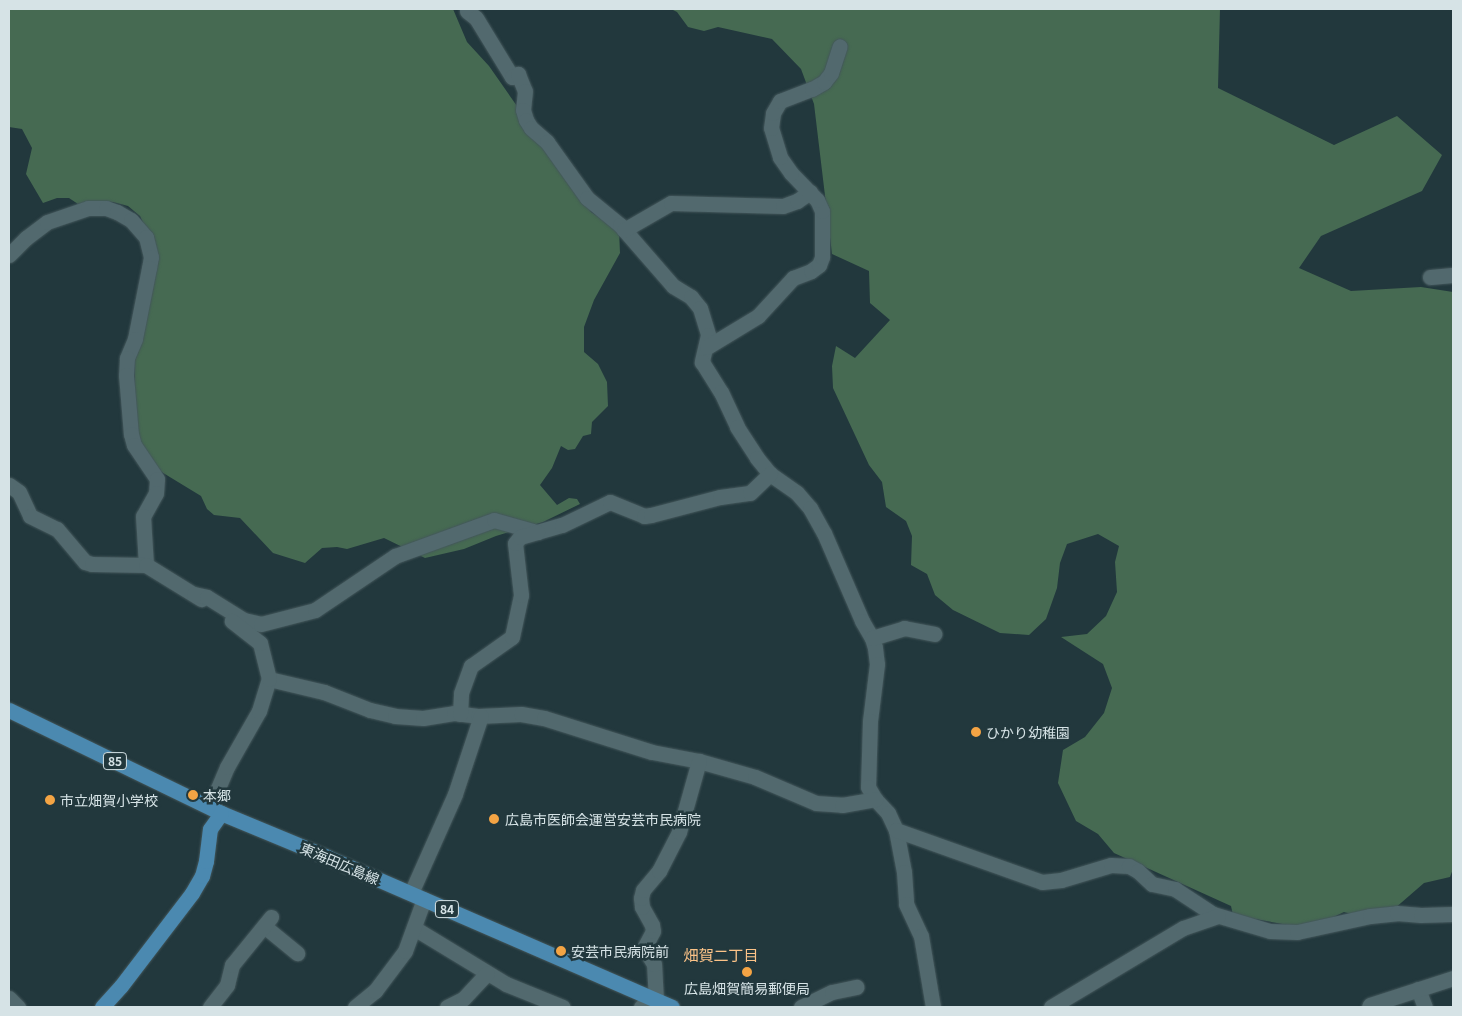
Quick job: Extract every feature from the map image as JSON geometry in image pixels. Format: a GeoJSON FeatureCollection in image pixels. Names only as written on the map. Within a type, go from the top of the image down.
{"type":"FeatureCollection","features":[{"type":"Feature","properties":{"kind":"main road","name":"85"},"geometry":{"type":"LineString","coordinates":[[9,710],[215,810]]}},
{"type":"Feature","properties":{"kind":"main road","name":"東海田広島線"},"geometry":{"type":"LineString","coordinates":[[215,810],[417,896],[648,1004],[672,1007]]}},
{"type":"Feature","properties":{"kind":"main road"},"geometry":{"type":"LineString","coordinates":[[102,1007],[121,986],[192,893],[202,876],[215,810]]}},
{"type":"Feature","properties":{"kind":"street"},"geometry":{"type":"LineString","coordinates":[[467,11],[476,18],[512,77],[518,74],[525,91],[524,110],[528,124],[547,142],[587,198],[624,230],[673,286],[691,297],[700,308],[708,335],[707,346],[702,355],[703,365],[721,392],[737,427],[757,458],[770,474],[797,493],[810,508],[862,622],[872,638],[877,664],[867,769],[868,787],[875,799],[888,812],[896,830],[904,872],[906,904],[921,936],[933,1007]]}},
{"type":"Feature","properties":{"kind":"street"},"geometry":{"type":"LineString","coordinates":[[707,346],[758,316],[793,278],[811,271],[819,265],[822,257],[822,211],[810,192],[791,173],[780,157],[771,128],[772,113],[774,107],[780,101],[812,89],[824,82],[831,73],[840,46]]}},
{"type":"Feature","properties":{"kind":"street"},"geometry":{"type":"LineString","coordinates":[[624,230],[671,203],[784,206],[797,201],[810,192]]}},
{"type":"Feature","properties":{"kind":"street"},"geometry":{"type":"LineString","coordinates":[[9,255],[47,222],[88,208],[106,208],[117,212],[131,220],[146,237],[151,257],[135,339],[126,358],[130,434],[134,445],[157,479],[156,493],[144,516],[146,565]]}},
{"type":"Feature","properties":{"kind":"street"},"geometry":{"type":"LineString","coordinates":[[1430,277],[1453,275]]}},
{"type":"Feature","properties":{"kind":"street"},"geometry":{"type":"LineString","coordinates":[[460,714],[461,693],[471,666],[512,637],[521,595],[515,543],[520,537],[562,525],[610,502],[644,516],[720,496],[741,495],[755,489],[770,474]]}},
{"type":"Feature","properties":{"kind":"street"},"geometry":{"type":"LineString","coordinates":[[9,485],[18,492],[30,516],[57,529],[85,562],[92,564],[146,565],[194,594],[260,643],[269,679],[259,712],[227,767],[215,810]]}},
{"type":"Feature","properties":{"kind":"street"},"geometry":{"type":"LineString","coordinates":[[194,594],[207,597],[244,620],[261,624],[314,610],[395,556],[494,520],[536,532]]}},
{"type":"Feature","properties":{"kind":"street"},"geometry":{"type":"LineString","coordinates":[[872,638],[904,628],[934,634]]}},
{"type":"Feature","properties":{"kind":"street"},"geometry":{"type":"LineString","coordinates":[[269,679],[324,692],[370,710],[395,716],[423,718],[460,714],[481,716],[522,714],[544,718],[652,752],[699,761],[755,776],[816,803],[842,805],[875,799]]}},
{"type":"Feature","properties":{"kind":"street"},"geometry":{"type":"LineString","coordinates":[[356,1007],[375,991],[405,951],[414,928],[417,896],[455,794],[481,716]]}},
{"type":"Feature","properties":{"kind":"street"},"geometry":{"type":"LineString","coordinates":[[648,1004],[654,964],[644,948],[652,931],[652,925],[642,907],[641,898],[643,890],[659,871],[679,832],[699,761]]}},
{"type":"Feature","properties":{"kind":"street"},"geometry":{"type":"LineString","coordinates":[[896,830],[1042,882],[1061,880],[1111,865],[1129,866],[1138,871],[1152,884],[1175,889],[1218,916],[1257,928],[1286,933],[1388,914],[1453,914]]}},
{"type":"Feature","properties":{"kind":"street"},"geometry":{"type":"LineString","coordinates":[[1051,1007],[1183,928],[1218,916]]}},
{"type":"Feature","properties":{"kind":"street"},"geometry":{"type":"LineString","coordinates":[[210,1007],[227,985],[232,965],[268,922],[297,953]]}},
{"type":"Feature","properties":{"kind":"street"},"geometry":{"type":"LineString","coordinates":[[414,928],[506,984],[563,1007]]}},
{"type":"Feature","properties":{"kind":"street"},"geometry":{"type":"LineString","coordinates":[[447,1007],[463,999],[487,973]]}},
{"type":"Feature","properties":{"kind":"street"},"geometry":{"type":"LineString","coordinates":[[1368,1007],[1453,978]]}},
{"type":"Feature","properties":{"kind":"street"},"geometry":{"type":"LineString","coordinates":[[801,1007],[832,992],[856,987]]}},
{"type":"Feature","properties":{"kind":"street"},"geometry":{"type":"LineString","coordinates":[[1418,989],[1425,1007]]}},
{"type":"Feature","properties":{"kind":"street"},"geometry":{"type":"LineString","coordinates":[[9,998],[18,1007]]}},
{"type":"Feature","properties":{"kind":"green space"},"geometry":{"type":"Polygon","coordinates":[[[9,9],[453,9],[467,42],[489,66],[591,212],[619,230],[620,253],[594,300],[584,327],[584,352],[598,364],[607,382],[608,406],[592,422],[591,434],[583,436],[575,449],[568,450],[561,446],[552,468],[540,485],[557,505],[569,498],[577,499],[580,504],[543,522],[496,536],[464,549],[425,558],[384,538],[347,549],[337,547],[322,548],[305,563],[273,553],[240,518],[214,515],[207,509],[201,496],[155,468],[142,447],[134,426],[135,334],[151,239],[140,216],[128,206],[113,202],[93,201],[78,204],[69,198],[57,198],[43,203],[26,174],[32,148],[22,129],[9,127],[9,9]]]}},
{"type":"Feature","properties":{"kind":"green space"},"geometry":{"type":"Polygon","coordinates":[[[671,9],[1220,9],[1218,88],[1334,145],[1397,116],[1442,155],[1422,191],[1321,236],[1299,268],[1351,291],[1421,287],[1453,292],[1453,869],[1450,877],[1424,883],[1394,909],[1355,915],[1344,912],[1327,920],[1299,927],[1233,915],[1231,906],[1114,853],[1098,834],[1076,821],[1058,783],[1063,750],[1085,737],[1104,713],[1112,688],[1103,664],[1061,637],[1087,634],[1106,616],[1117,592],[1115,562],[1119,546],[1098,534],[1067,544],[1060,563],[1057,588],[1046,619],[1029,635],[1000,633],[953,610],[935,595],[927,574],[911,565],[912,536],[906,521],[886,507],[882,482],[869,465],[833,388],[832,366],[836,346],[855,358],[890,320],[870,303],[869,271],[832,254],[814,104],[801,69],[772,39],[718,27],[704,31],[688,27],[677,12],[671,9]]]}},
{"type":"Feature","properties":{"kind":"place","name":"ひかり幼稚園"},"geometry":{"type":"Point","coordinates":[976,732]}},
{"type":"Feature","properties":{"kind":"place","name":"本郷"},"geometry":{"type":"Point","coordinates":[193,795]}},
{"type":"Feature","properties":{"kind":"place","name":"市立畑賀小学校"},"geometry":{"type":"Point","coordinates":[50,800]}},
{"type":"Feature","properties":{"kind":"place","name":"広島市医師会運営安芸市民病院"},"geometry":{"type":"Point","coordinates":[494,819]}},
{"type":"Feature","properties":{"kind":"place","name":"安芸市民病院前"},"geometry":{"type":"Point","coordinates":[561,951]}},
{"type":"Feature","properties":{"kind":"place","name":"広島畑賀簡易郵便局"},"geometry":{"type":"Point","coordinates":[747,972]}},
{"type":"Feature","properties":{"kind":"district","name":"畑賀二丁目"},"geometry":{"type":"Point","coordinates":[721,955]}}]}
